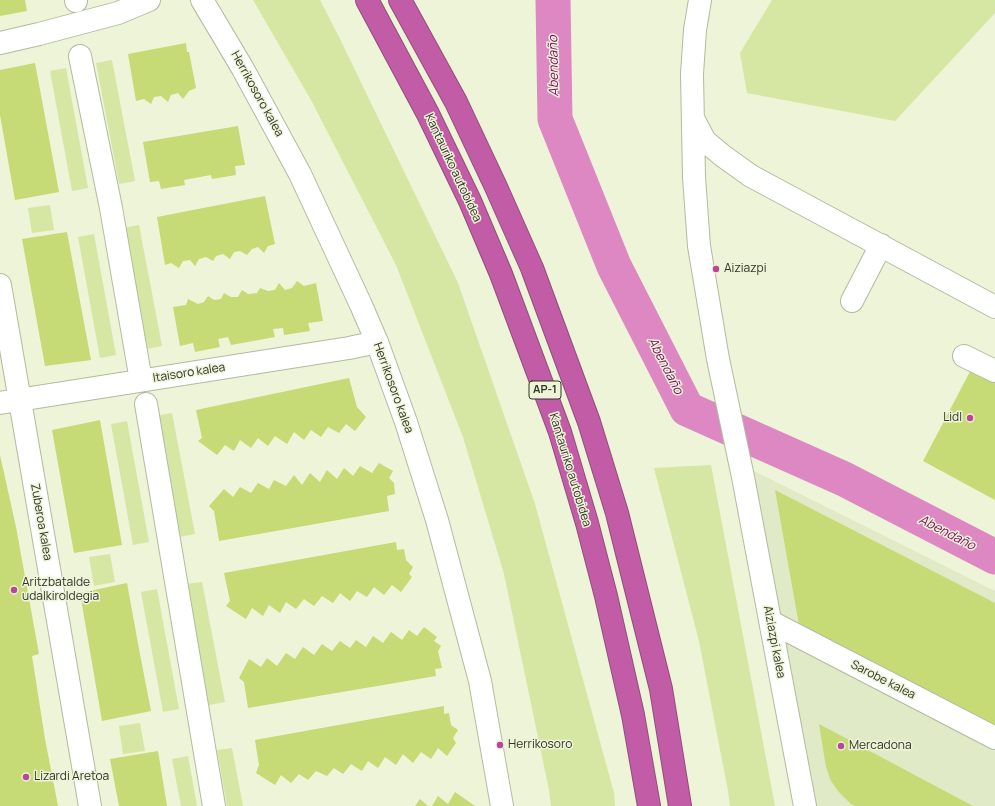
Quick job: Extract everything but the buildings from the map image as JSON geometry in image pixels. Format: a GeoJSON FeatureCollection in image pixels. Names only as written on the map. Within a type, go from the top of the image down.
{"type":"FeatureCollection","features":[{"type":"Feature","properties":{"kind":"highway","name":"Kantauriko autobidea"},"geometry":{"type":"LineString","coordinates":[[367,0],[428,114],[470,201],[501,274],[560,432],[587,523],[606,596],[633,715],[649,806]]}},
{"type":"Feature","properties":{"kind":"highway","name":"AP-1"},"geometry":{"type":"LineString","coordinates":[[400,0],[456,102],[496,187],[532,268],[589,422],[617,513],[661,690],[680,806]]}},
{"type":"Feature","properties":{"kind":"street"},"geometry":{"type":"LineString","coordinates":[[0,43],[118,13],[149,0]]}},
{"type":"Feature","properties":{"kind":"street","name":"Herrikosoro kalea"},"geometry":{"type":"LineString","coordinates":[[202,0],[243,69],[300,174],[377,342],[406,422],[437,520],[478,673],[502,806]]}},
{"type":"Feature","properties":{"kind":"street","name":"Aiziazpi kalea"},"geometry":{"type":"LineString","coordinates":[[700,0],[695,30],[692,74],[694,177],[699,246],[718,358],[743,477],[770,622],[810,803]]}},
{"type":"Feature","properties":{"kind":"street"},"geometry":{"type":"LineString","coordinates":[[80,56],[111,208],[139,369]]}},
{"type":"Feature","properties":{"kind":"street"},"geometry":{"type":"LineString","coordinates":[[692,116],[705,141],[751,176],[995,307]]}},
{"type":"Feature","properties":{"kind":"street"},"geometry":{"type":"LineString","coordinates":[[852,301],[881,245]]}},
{"type":"Feature","properties":{"kind":"street","name":"Zuberoa kalea"},"geometry":{"type":"LineString","coordinates":[[0,285],[10,401],[90,806]]}},
{"type":"Feature","properties":{"kind":"street","name":"Itaisoro kalea"},"geometry":{"type":"LineString","coordinates":[[10,401],[349,348],[377,342]]}},
{"type":"Feature","properties":{"kind":"street"},"geometry":{"type":"LineString","coordinates":[[964,356],[995,371]]}},
{"type":"Feature","properties":{"kind":"street"},"geometry":{"type":"LineString","coordinates":[[146,404],[214,806]]}},
{"type":"Feature","properties":{"kind":"street","name":"Sarobe kalea"},"geometry":{"type":"LineString","coordinates":[[770,622],[995,738]]}},
{"type":"Feature","properties":{"kind":"shaded area"},"geometry":{"type":"Polygon","coordinates":[[[732,460],[995,591],[995,806],[796,806],[732,460]]]}},
{"type":"Feature","properties":{"kind":"green space"},"geometry":{"type":"Polygon","coordinates":[[[253,0],[320,0],[458,283],[535,504],[614,793],[615,806],[551,806],[549,790],[504,574],[463,437],[396,265],[311,100],[253,0]]]}},
{"type":"Feature","properties":{"kind":"green space"},"geometry":{"type":"Polygon","coordinates":[[[772,0],[995,0],[995,13],[895,121],[747,93],[740,53],[772,0]]]}},
{"type":"Feature","properties":{"kind":"green space"},"geometry":{"type":"Polygon","coordinates":[[[112,60],[135,181],[119,184],[96,63],[112,60]]]}},
{"type":"Feature","properties":{"kind":"green space"},"geometry":{"type":"Polygon","coordinates":[[[66,68],[88,188],[72,191],[50,71],[66,68]]]}},
{"type":"Feature","properties":{"kind":"green space"},"geometry":{"type":"Polygon","coordinates":[[[50,205],[54,230],[32,233],[28,208],[50,205]]]}},
{"type":"Feature","properties":{"kind":"green space"},"geometry":{"type":"Polygon","coordinates":[[[139,225],[162,346],[146,349],[123,228],[139,225]]]}},
{"type":"Feature","properties":{"kind":"green space"},"geometry":{"type":"Polygon","coordinates":[[[94,234],[116,355],[100,358],[78,237],[94,234]]]}},
{"type":"Feature","properties":{"kind":"green space"},"geometry":{"type":"Polygon","coordinates":[[[172,413],[195,534],[179,537],[156,416],[172,413]]]}},
{"type":"Feature","properties":{"kind":"green space"},"geometry":{"type":"Polygon","coordinates":[[[127,421],[149,542],[133,545],[111,424],[127,421]]]}},
{"type":"Feature","properties":{"kind":"green space"},"geometry":{"type":"Polygon","coordinates":[[[711,465],[775,806],[730,806],[699,641],[654,468],[711,465]]]}},
{"type":"Feature","properties":{"kind":"green space"},"geometry":{"type":"Polygon","coordinates":[[[110,554],[115,582],[94,586],[89,557],[110,554]]]}},
{"type":"Feature","properties":{"kind":"green space"},"geometry":{"type":"Polygon","coordinates":[[[202,582],[225,702],[209,705],[186,584],[202,582]]]}},
{"type":"Feature","properties":{"kind":"green space"},"geometry":{"type":"Polygon","coordinates":[[[157,589],[179,709],[163,712],[141,592],[157,589]]]}},
{"type":"Feature","properties":{"kind":"green space"},"geometry":{"type":"Polygon","coordinates":[[[140,723],[145,751],[123,754],[119,726],[140,723]]]}},
{"type":"Feature","properties":{"kind":"green space"},"geometry":{"type":"Polygon","coordinates":[[[232,748],[243,806],[227,806],[217,750],[232,748]]]}},
{"type":"Feature","properties":{"kind":"green space"},"geometry":{"type":"Polygon","coordinates":[[[188,756],[197,806],[181,806],[172,759],[188,756]]]}},
{"type":"Feature","properties":{"kind":"waterway","name":"Abendaño"},"geometry":{"type":"LineString","coordinates":[[553,0],[555,119],[614,266],[687,409],[844,479],[995,557]]}},
{"type":"Feature","properties":{"kind":"place","name":"Aiziazpi"},"geometry":{"type":"Point","coordinates":[716,269]}},
{"type":"Feature","properties":{"kind":"place","name":"Lidl"},"geometry":{"type":"Point","coordinates":[970,418]}},
{"type":"Feature","properties":{"kind":"place","name":"Aritzbatalde udalkiroldegia"},"geometry":{"type":"Point","coordinates":[14,590]}},
{"type":"Feature","properties":{"kind":"place","name":"Herrikosoro"},"geometry":{"type":"Point","coordinates":[500,745]}},
{"type":"Feature","properties":{"kind":"place","name":"Mercadona"},"geometry":{"type":"Point","coordinates":[841,746]}},
{"type":"Feature","properties":{"kind":"place","name":"Lizardi Aretoa"},"geometry":{"type":"Point","coordinates":[26,777]}}]}
